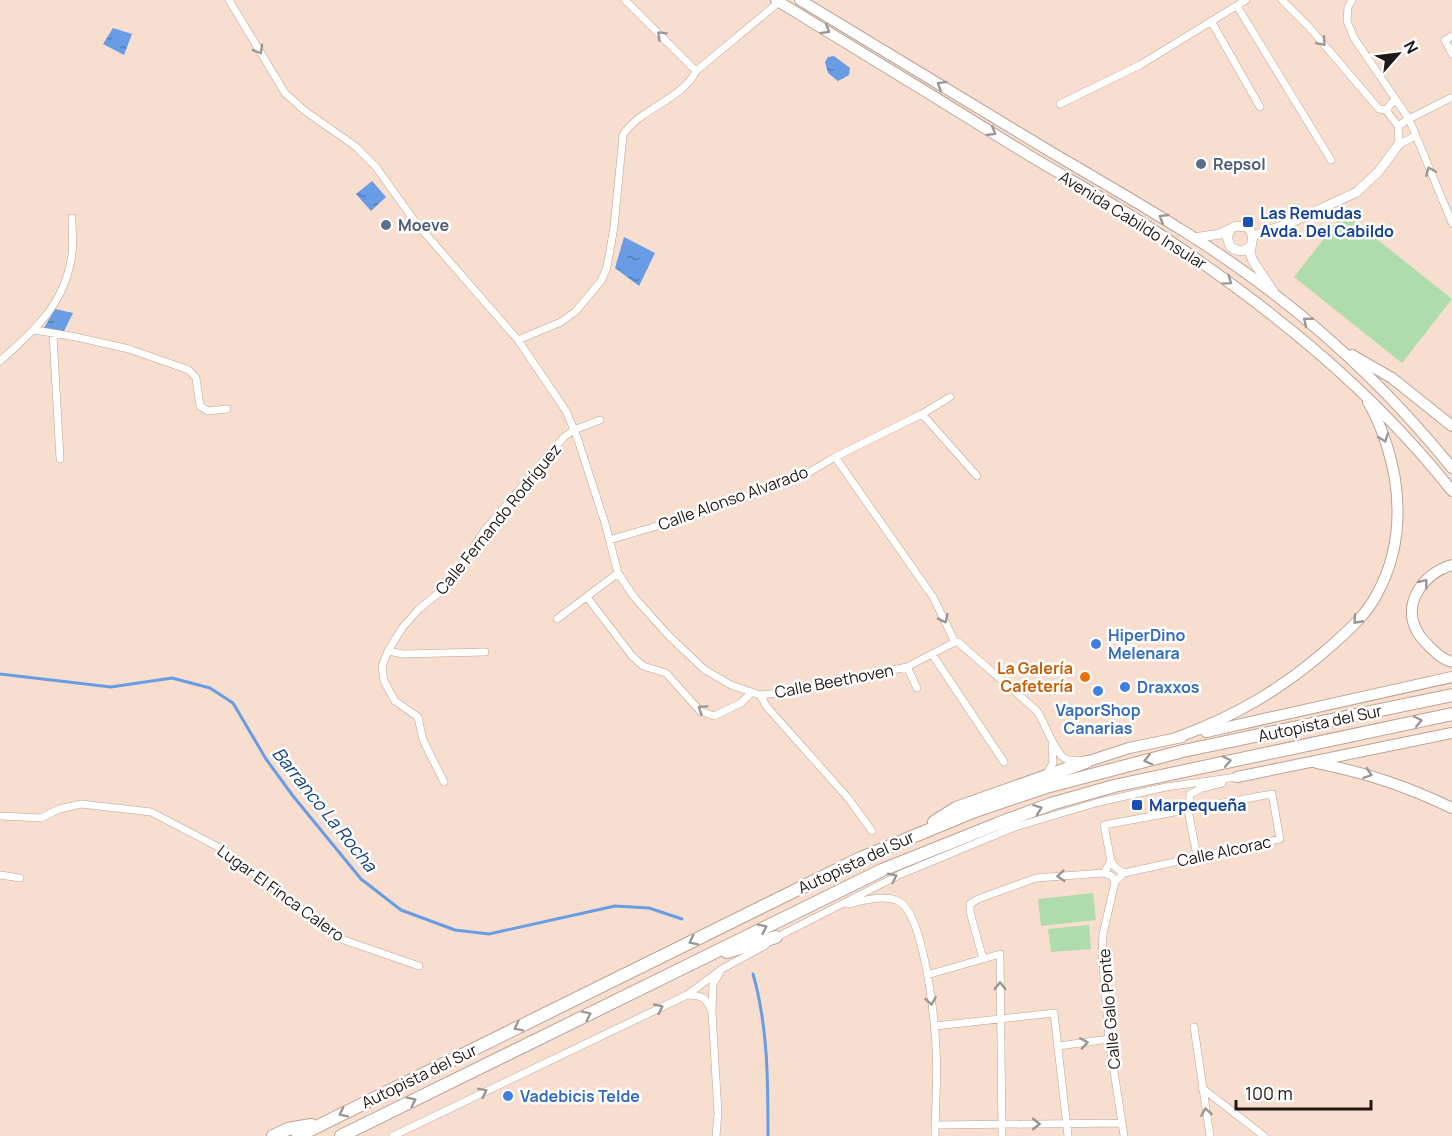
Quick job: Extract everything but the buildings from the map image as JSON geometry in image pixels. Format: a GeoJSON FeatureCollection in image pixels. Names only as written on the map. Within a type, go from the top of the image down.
{"type":"FeatureCollection","features":[{"type":"Feature","properties":{"kind":"highway","name":"Autopista del Sur"},"geometry":{"type":"LineString","coordinates":[[298,1136],[861,858],[916,834],[1046,787],[1116,768],[1183,751],[1452,695]]}},
{"type":"Feature","properties":{"kind":"highway","name":"Autopista del Sur"},"geometry":{"type":"LineString","coordinates":[[341,1136],[882,870],[1051,804],[1183,770],[1452,714]]}},
{"type":"Feature","properties":{"kind":"highway"},"geometry":{"type":"LineString","coordinates":[[916,834],[956,808],[1086,762]]}},
{"type":"Feature","properties":{"kind":"highway"},"geometry":{"type":"LineString","coordinates":[[691,963],[776,937]]}},
{"type":"Feature","properties":{"kind":"highway"},"geometry":{"type":"LineString","coordinates":[[273,1136],[288,1129],[324,1123]]}},
{"type":"Feature","properties":{"kind":"main road","name":"Avenida Cabildo Insular"},"geometry":{"type":"LineString","coordinates":[[800,0],[1194,238],[1276,295],[1338,347],[1416,424],[1452,468]]}},
{"type":"Feature","properties":{"kind":"main road","name":"Avenida Cabildo Insular"},"geometry":{"type":"LineString","coordinates":[[777,1],[1166,238],[1258,302],[1341,372],[1398,428],[1452,490]]}},
{"type":"Feature","properties":{"kind":"main road"},"geometry":{"type":"LineString","coordinates":[[1338,347],[1392,378],[1452,426]]}},
{"type":"Feature","properties":{"kind":"main road"},"geometry":{"type":"LineString","coordinates":[[1176,738],[1230,716],[1280,686],[1315,661],[1361,617],[1377,595],[1390,567],[1397,535],[1398,516],[1389,452],[1373,411],[1365,398],[1341,372]]}},
{"type":"Feature","properties":{"kind":"main road"},"geometry":{"type":"LineString","coordinates":[[1452,565],[1437,571],[1425,580],[1415,598],[1412,610],[1416,631],[1426,644],[1452,662]]}},
{"type":"Feature","properties":{"kind":"main road"},"geometry":{"type":"LineString","coordinates":[[1086,762],[1129,748],[1452,677]]}},
{"type":"Feature","properties":{"kind":"main road"},"geometry":{"type":"LineString","coordinates":[[1237,777],[1452,733]]}},
{"type":"Feature","properties":{"kind":"main road"},"geometry":{"type":"LineString","coordinates":[[1311,762],[1358,771],[1413,789],[1452,808]]}},
{"type":"Feature","properties":{"kind":"street"},"geometry":{"type":"LineString","coordinates":[[229,0],[285,93],[305,111],[355,146],[376,167],[416,223],[518,340],[566,411],[605,523],[618,573],[634,597],[705,670],[751,693],[760,695],[767,707],[849,798],[872,831]]}},
{"type":"Feature","properties":{"kind":"street"},"geometry":{"type":"LineString","coordinates":[[625,0],[696,70]]}},
{"type":"Feature","properties":{"kind":"street"},"geometry":{"type":"LineString","coordinates":[[1060,104],[1140,65],[1246,0]]}},
{"type":"Feature","properties":{"kind":"street"},"geometry":{"type":"LineString","coordinates":[[1282,0],[1309,27],[1379,108],[1386,110],[1398,126],[1399,144]]}},
{"type":"Feature","properties":{"kind":"street"},"geometry":{"type":"LineString","coordinates":[[1352,0],[1348,7],[1347,21],[1354,38],[1408,118],[1452,223]]}},
{"type":"Feature","properties":{"kind":"street"},"geometry":{"type":"LineString","coordinates":[[518,340],[561,322],[575,312],[601,281],[607,267],[614,227],[623,135],[630,124],[692,80],[696,70],[777,1]]}},
{"type":"Feature","properties":{"kind":"street"},"geometry":{"type":"LineString","coordinates":[[1237,6],[1331,160]]}},
{"type":"Feature","properties":{"kind":"street"},"geometry":{"type":"LineString","coordinates":[[1211,21],[1260,107]]}},
{"type":"Feature","properties":{"kind":"street"},"geometry":{"type":"LineString","coordinates":[[1452,36],[1445,40],[1452,54]]}},
{"type":"Feature","properties":{"kind":"street"},"geometry":{"type":"LineString","coordinates":[[1398,126],[1408,118],[1452,97]]}},
{"type":"Feature","properties":{"kind":"street"},"geometry":{"type":"LineString","coordinates":[[1386,110],[1395,99]]}},
{"type":"Feature","properties":{"kind":"street"},"geometry":{"type":"LineString","coordinates":[[1253,236],[1290,223],[1357,192],[1379,171],[1399,144],[1416,136]]}},
{"type":"Feature","properties":{"kind":"street"},"geometry":{"type":"LineString","coordinates":[[0,361],[35,330],[55,304],[68,275],[72,258],[72,218]]}},
{"type":"Feature","properties":{"kind":"street"},"geometry":{"type":"LineString","coordinates":[[1194,238],[1209,237],[1243,225],[1251,231],[1253,236],[1250,247],[1253,261],[1276,295]]}},
{"type":"Feature","properties":{"kind":"street"},"geometry":{"type":"LineString","coordinates":[[1231,229],[1227,237],[1230,246],[1238,251],[1250,247]]}},
{"type":"Feature","properties":{"kind":"street"},"geometry":{"type":"LineString","coordinates":[[35,330],[129,349],[189,370],[196,378],[200,406],[208,411],[227,409]]}},
{"type":"Feature","properties":{"kind":"street"},"geometry":{"type":"LineString","coordinates":[[53,334],[60,459]]}},
{"type":"Feature","properties":{"kind":"street","name":"Calle Alonso Alvarado"},"geometry":{"type":"LineString","coordinates":[[609,540],[713,509],[801,477],[950,397]]}},
{"type":"Feature","properties":{"kind":"street"},"geometry":{"type":"LineString","coordinates":[[922,414],[977,476]]}},
{"type":"Feature","properties":{"kind":"street","name":"Calle Fernando Rodríguez"},"geometry":{"type":"LineString","coordinates":[[444,782],[423,740],[418,717],[395,701],[384,681],[382,666],[388,651],[402,628],[419,609],[446,587],[485,530],[564,437],[574,430],[600,420]]}},
{"type":"Feature","properties":{"kind":"street"},"geometry":{"type":"LineString","coordinates":[[835,457],[933,597],[955,642],[958,642],[1037,711],[1058,753],[1066,759],[1086,762]]}},
{"type":"Feature","properties":{"kind":"street"},"geometry":{"type":"LineString","coordinates":[[557,619],[618,573]]}},
{"type":"Feature","properties":{"kind":"street"},"geometry":{"type":"LineString","coordinates":[[587,597],[632,656],[643,666],[666,673],[699,711],[714,716],[741,703],[751,693]]}},
{"type":"Feature","properties":{"kind":"street","name":"Calle Beethoven"},"geometry":{"type":"LineString","coordinates":[[760,695],[907,667],[955,642]]}},
{"type":"Feature","properties":{"kind":"street"},"geometry":{"type":"LineString","coordinates":[[388,651],[403,654],[485,652]]}},
{"type":"Feature","properties":{"kind":"street"},"geometry":{"type":"LineString","coordinates":[[932,654],[1004,762]]}},
{"type":"Feature","properties":{"kind":"street","name":"Calle Beethoven"},"geometry":{"type":"LineString","coordinates":[[907,667],[917,688]]}},
{"type":"Feature","properties":{"kind":"street"},"geometry":{"type":"LineString","coordinates":[[1045,776],[1053,763],[1051,737]]}},
{"type":"Feature","properties":{"kind":"street"},"geometry":{"type":"LineString","coordinates":[[1197,856],[1188,809],[1190,794],[1237,777]]}},
{"type":"Feature","properties":{"kind":"street"},"geometry":{"type":"LineString","coordinates":[[393,1136],[687,995],[722,969],[776,937],[901,874],[1015,828],[1099,802],[1166,787],[1237,777]]}},
{"type":"Feature","properties":{"kind":"street","name":"Calle Alcorac"},"geometry":{"type":"LineString","coordinates":[[1114,882],[1124,873],[1280,839],[1272,794],[1188,809]]}},
{"type":"Feature","properties":{"kind":"street","name":"Lugar El Finca Calero"},"geometry":{"type":"LineString","coordinates":[[0,816],[41,818],[59,809],[81,804],[151,812],[222,849],[341,939],[419,966]]}},
{"type":"Feature","properties":{"kind":"street"},"geometry":{"type":"LineString","coordinates":[[1124,873],[1111,861],[1104,825],[1188,809]]}},
{"type":"Feature","properties":{"kind":"street"},"geometry":{"type":"LineString","coordinates":[[1104,873],[1111,861]]}},
{"type":"Feature","properties":{"kind":"street"},"geometry":{"type":"LineString","coordinates":[[983,959],[970,912],[970,904],[978,899],[1036,878],[1104,873],[1112,876],[1114,882]]}},
{"type":"Feature","properties":{"kind":"street"},"geometry":{"type":"LineString","coordinates":[[0,875],[20,878]]}},
{"type":"Feature","properties":{"kind":"street","name":"Calle Galo Ponte"},"geometry":{"type":"LineString","coordinates":[[1114,882],[1103,934],[1102,953],[1109,1039],[1124,1136]]}},
{"type":"Feature","properties":{"kind":"street"},"geometry":{"type":"LineString","coordinates":[[842,905],[885,898],[898,901],[910,912],[920,935],[935,1026],[935,1136]]}},
{"type":"Feature","properties":{"kind":"street"},"geometry":{"type":"LineString","coordinates":[[927,975],[1000,954],[1002,1136]]}},
{"type":"Feature","properties":{"kind":"street"},"geometry":{"type":"LineString","coordinates":[[716,1136],[718,1113],[712,1012],[713,984],[722,969]]}},
{"type":"Feature","properties":{"kind":"street"},"geometry":{"type":"LineString","coordinates":[[687,995],[699,995],[707,1000],[712,1012]]}},
{"type":"Feature","properties":{"kind":"street"},"geometry":{"type":"LineString","coordinates":[[935,1026],[1054,1013],[1068,1136]]}},
{"type":"Feature","properties":{"kind":"street"},"geometry":{"type":"LineString","coordinates":[[1194,1027],[1210,1136]]}},
{"type":"Feature","properties":{"kind":"street"},"geometry":{"type":"LineString","coordinates":[[1059,1046],[1109,1039]]}},
{"type":"Feature","properties":{"kind":"street"},"geometry":{"type":"LineString","coordinates":[[1202,1088],[1264,1136]]}},
{"type":"Feature","properties":{"kind":"street"},"geometry":{"type":"LineString","coordinates":[[935,1125],[1122,1123]]}},
{"type":"Feature","properties":{"kind":"green space"},"geometry":{"type":"Polygon","coordinates":[[[1344,213],[1452,299],[1402,363],[1294,277],[1344,213]]]}},
{"type":"Feature","properties":{"kind":"green space"},"geometry":{"type":"Polygon","coordinates":[[[1093,893],[1096,920],[1041,926],[1038,899],[1093,893]]]}},
{"type":"Feature","properties":{"kind":"green space"},"geometry":{"type":"Polygon","coordinates":[[[1089,925],[1091,949],[1051,952],[1048,929],[1089,925]]]}},
{"type":"Feature","properties":{"kind":"water"},"geometry":{"type":"Polygon","coordinates":[[[113,28],[132,34],[124,55],[103,44],[113,28]]]}},
{"type":"Feature","properties":{"kind":"water"},"geometry":{"type":"Polygon","coordinates":[[[834,56],[850,68],[849,75],[838,81],[828,73],[825,62],[828,57],[834,56]]]}},
{"type":"Feature","properties":{"kind":"water"},"geometry":{"type":"Polygon","coordinates":[[[372,181],[386,197],[371,211],[356,194],[372,181]]]}},
{"type":"Feature","properties":{"kind":"water"},"geometry":{"type":"Polygon","coordinates":[[[624,237],[655,253],[639,286],[615,268],[624,237]]]}},
{"type":"Feature","properties":{"kind":"water"},"geometry":{"type":"Polygon","coordinates":[[[55,309],[73,313],[64,331],[44,328],[55,309]]]}},
{"type":"Feature","properties":{"kind":"waterway","name":"Barranco La Rocha"},"geometry":{"type":"LineString","coordinates":[[0,674],[111,687],[172,678],[210,688],[233,703],[266,759],[361,879],[401,910],[455,930],[489,934],[615,906],[649,908],[682,919]]}},
{"type":"Feature","properties":{"kind":"waterway","name":"Barranco La Rocha"},"geometry":{"type":"LineString","coordinates":[[753,974],[764,1034],[768,1136]]}},
{"type":"Feature","properties":{"kind":"place","name":"Repsol"},"geometry":{"type":"Point","coordinates":[1201,164]}},
{"type":"Feature","properties":{"kind":"place","name":"Las Remudas Avda. Del Cabildo"},"geometry":{"type":"Point","coordinates":[1248,222]}},
{"type":"Feature","properties":{"kind":"place","name":"Moeve"},"geometry":{"type":"Point","coordinates":[386,225]}},
{"type":"Feature","properties":{"kind":"place","name":"HiperDino Melenara"},"geometry":{"type":"Point","coordinates":[1096,644]}},
{"type":"Feature","properties":{"kind":"place","name":"La Galería Cafetería"},"geometry":{"type":"Point","coordinates":[1085,677]}},
{"type":"Feature","properties":{"kind":"place","name":"Draxxos"},"geometry":{"type":"Point","coordinates":[1125,687]}},
{"type":"Feature","properties":{"kind":"place","name":"VaporShop Canarias"},"geometry":{"type":"Point","coordinates":[1098,691]}},
{"type":"Feature","properties":{"kind":"place","name":"Marpequeña"},"geometry":{"type":"Point","coordinates":[1137,805]}},
{"type":"Feature","properties":{"kind":"place","name":"Vadebicis Telde"},"geometry":{"type":"Point","coordinates":[508,1096]}}]}
